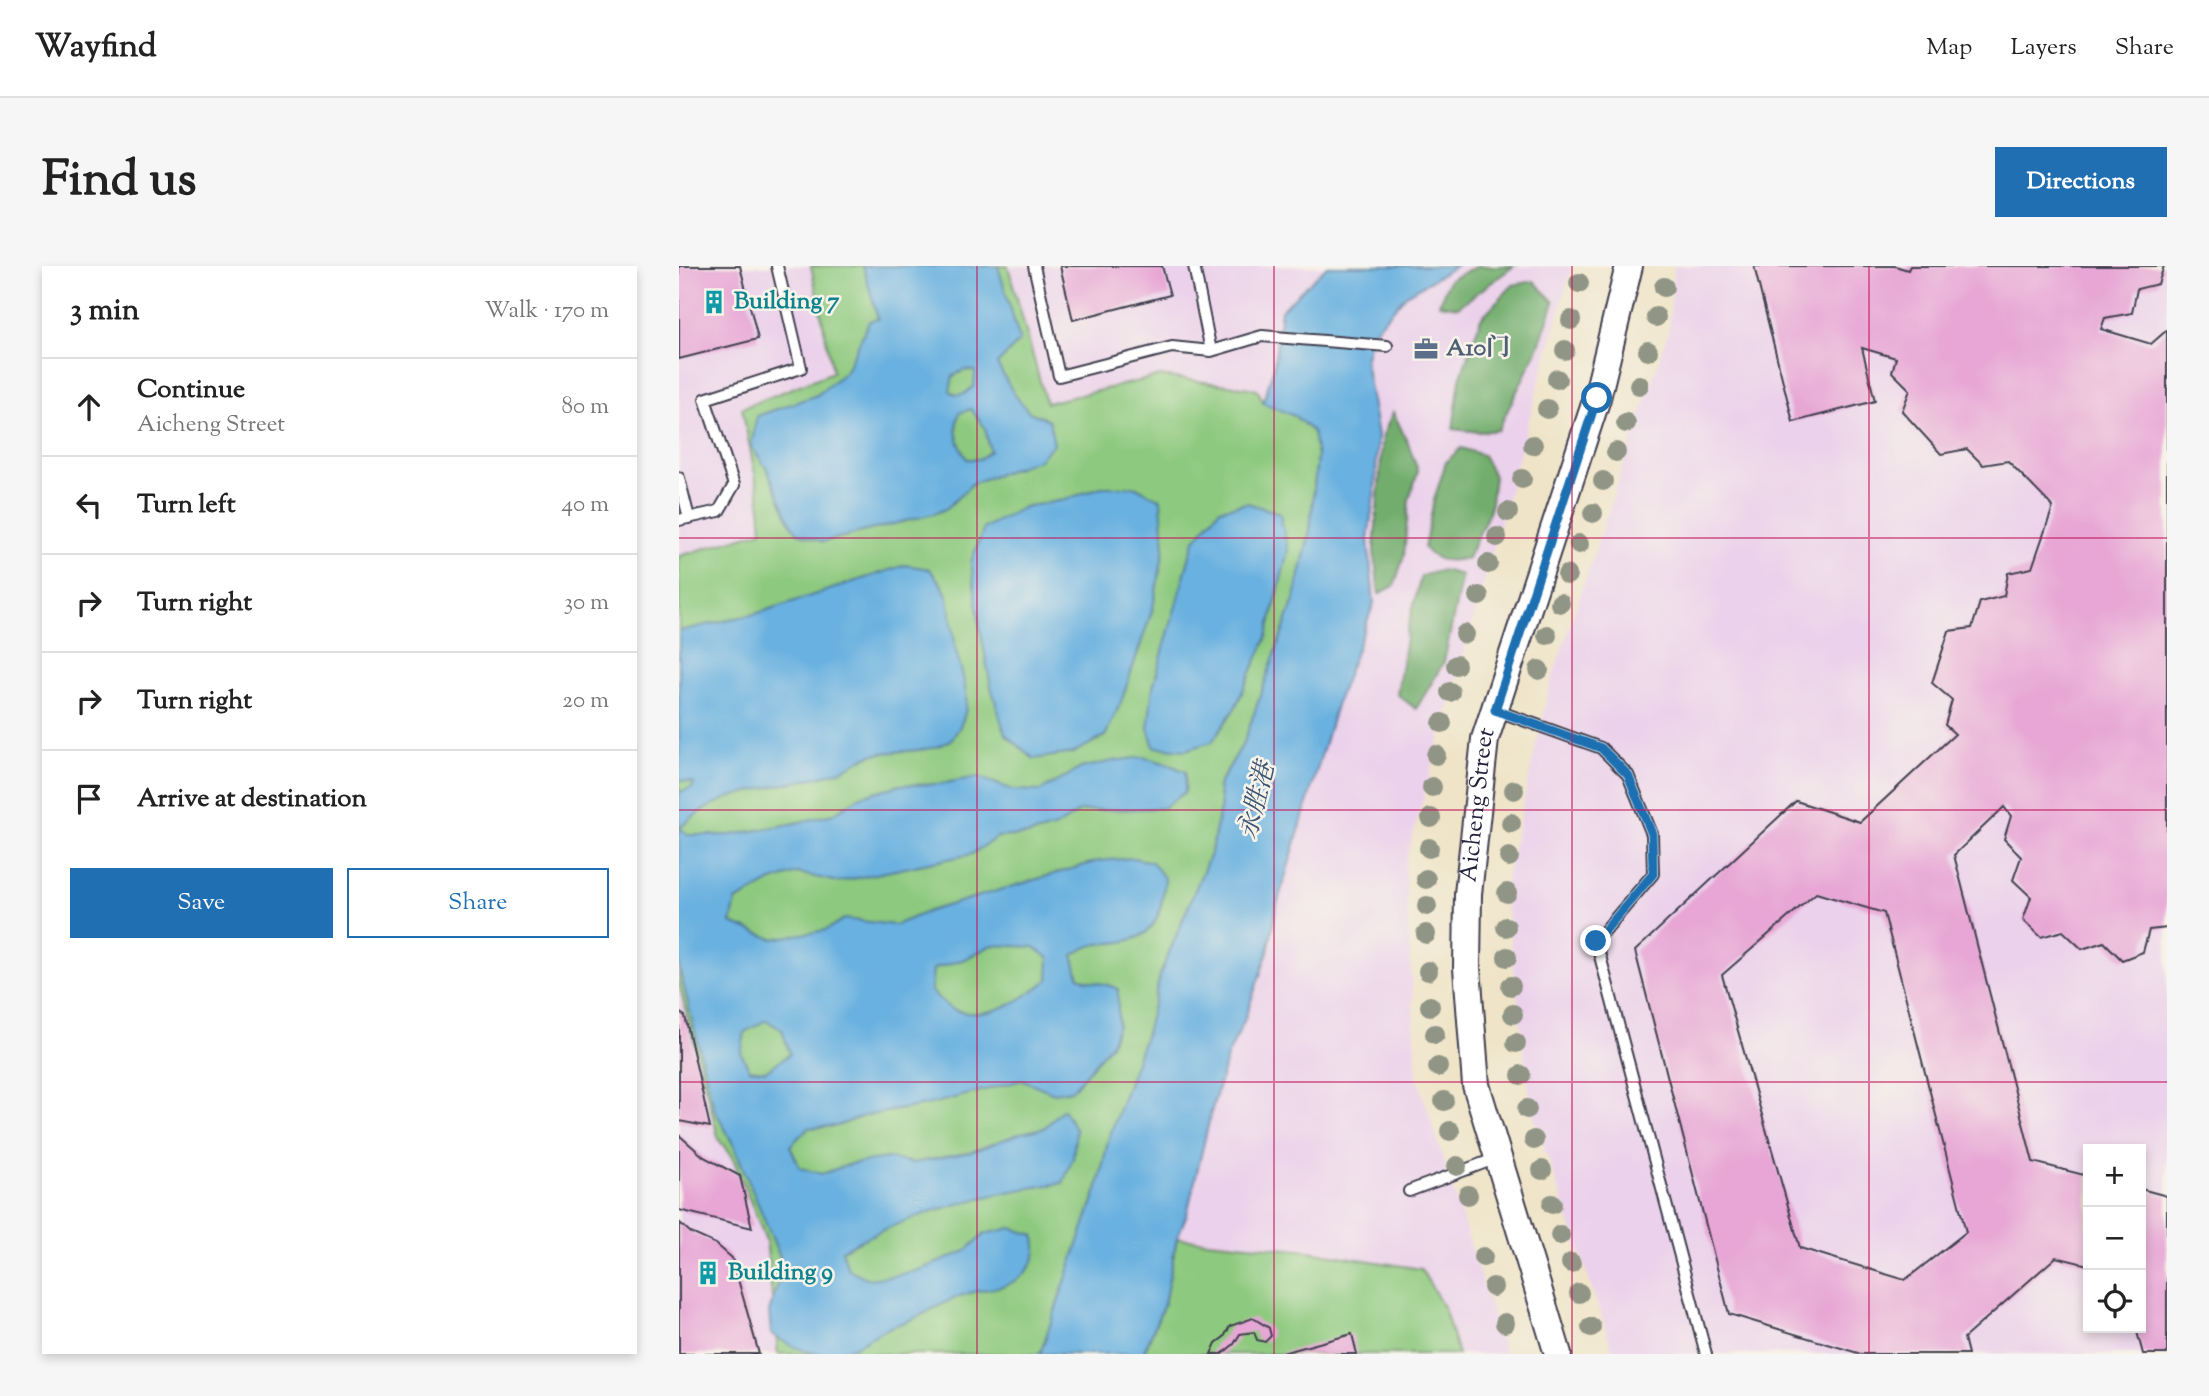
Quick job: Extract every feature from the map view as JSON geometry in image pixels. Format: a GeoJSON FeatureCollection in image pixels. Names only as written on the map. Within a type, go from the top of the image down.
{"type":"FeatureCollection","features":[{"type":"Feature","properties":{"kind":"street","name":"Aicheng Street"},"geometry":{"type":"LineString","coordinates":[[1558,1354],[1476,1085],[1467,968],[1468,894],[1485,739],[1597,398],[1629,266]]}},
{"type":"Feature","properties":{"kind":"lane"},"geometry":{"type":"LineString","coordinates":[[679,478],[684,519],[719,511],[734,485],[705,398],[801,368],[777,266]]}},
{"type":"Feature","properties":{"kind":"lane"},"geometry":{"type":"LineString","coordinates":[[1034,266],[1059,376],[1172,347],[1212,351],[1262,336],[1387,346]]}},
{"type":"Feature","properties":{"kind":"lane"},"geometry":{"type":"LineString","coordinates":[[1194,266],[1212,351]]}},
{"type":"Feature","properties":{"kind":"lane"},"geometry":{"type":"LineString","coordinates":[[1495,710],[1601,748],[1628,775],[1652,834],[1653,874],[1596,941],[1706,1354]]}},
{"type":"Feature","properties":{"kind":"lane"},"geometry":{"type":"LineString","coordinates":[[1409,1191],[1497,1158]]}},
{"type":"Feature","properties":{"kind":"shaded area"},"geometry":{"type":"Polygon","coordinates":[[[679,266],[1572,266],[1405,864],[1417,1076],[1505,1354],[679,1354],[679,266]]]}},
{"type":"Feature","properties":{"kind":"shaded area"},"geometry":{"type":"Polygon","coordinates":[[[1674,266],[2167,266],[2167,1354],[1614,1354],[1531,1108],[1504,889],[1549,688],[1669,330],[1674,266]]]}},
{"type":"Feature","properties":{"kind":"green space"},"geometry":{"type":"Polygon","coordinates":[[[811,266],[1008,266],[1046,403],[1160,376],[1257,389],[1264,403],[1295,416],[1313,432],[1317,456],[1310,531],[1295,597],[1244,742],[1218,786],[1221,805],[1211,852],[1161,972],[1147,1030],[1108,1141],[1098,1187],[1040,1354],[778,1354],[766,1240],[732,1156],[719,1140],[679,984],[679,556],[762,531],[759,495],[742,408],[833,372],[811,266]]]}},
{"type":"Feature","properties":{"kind":"green space"},"geometry":{"type":"Polygon","coordinates":[[[1477,266],[1514,266],[1458,307],[1439,304],[1449,280],[1477,266]]]}},
{"type":"Feature","properties":{"kind":"green space"},"geometry":{"type":"Polygon","coordinates":[[[1534,281],[1554,302],[1538,348],[1498,430],[1480,432],[1453,429],[1460,379],[1481,318],[1513,285],[1534,281]]]}},
{"type":"Feature","properties":{"kind":"green space"},"geometry":{"type":"Polygon","coordinates":[[[1393,412],[1418,471],[1409,500],[1404,556],[1394,586],[1379,594],[1374,550],[1383,435],[1393,412]]]}},
{"type":"Feature","properties":{"kind":"green space"},"geometry":{"type":"Polygon","coordinates":[[[1461,448],[1483,455],[1494,476],[1490,510],[1468,558],[1438,559],[1424,548],[1434,500],[1446,462],[1461,448]]]}},
{"type":"Feature","properties":{"kind":"green space"},"geometry":{"type":"Polygon","coordinates":[[[1442,570],[1462,575],[1444,662],[1416,709],[1397,694],[1407,631],[1421,576],[1442,570]]]}},
{"type":"Feature","properties":{"kind":"green space"},"geometry":{"type":"Polygon","coordinates":[[[1177,1238],[1308,1251],[1421,1269],[1444,1308],[1458,1354],[1143,1354],[1164,1304],[1177,1238]]]}},
{"type":"Feature","properties":{"kind":"water"},"geometry":{"type":"Polygon","coordinates":[[[863,266],[998,266],[1020,341],[997,364],[1014,394],[1029,412],[1049,420],[1054,444],[1038,460],[973,483],[946,509],[823,542],[798,533],[792,526],[767,469],[751,446],[757,416],[817,395],[846,371],[869,321],[878,319],[863,266]],[[964,370],[953,376],[950,391],[956,395],[964,394],[974,386],[975,371],[964,370]],[[971,409],[959,413],[957,437],[967,459],[980,459],[990,451],[985,428],[971,409]]]}},
{"type":"Feature","properties":{"kind":"water","name":"永胜港"},"geometry":{"type":"Polygon","coordinates":[[[1327,266],[1456,266],[1406,295],[1372,333],[1365,361],[1378,435],[1368,539],[1374,603],[1337,702],[1277,905],[1268,952],[1244,1021],[1227,1057],[1187,1214],[1177,1238],[1164,1304],[1143,1354],[1040,1354],[1098,1187],[1108,1141],[1147,1030],[1161,972],[1211,852],[1221,805],[1218,786],[1244,742],[1295,597],[1310,531],[1317,456],[1313,432],[1295,416],[1263,403],[1274,366],[1281,310],[1327,266]]]}},
{"type":"Feature","properties":{"kind":"water"},"geometry":{"type":"Polygon","coordinates":[[[1101,487],[1136,487],[1161,500],[1164,549],[1153,608],[1121,702],[1105,736],[1073,753],[1034,759],[1005,734],[991,687],[971,562],[984,528],[1024,507],[1064,500],[1101,487]]]}},
{"type":"Feature","properties":{"kind":"water"},"geometry":{"type":"Polygon","coordinates":[[[1247,503],[1280,513],[1288,551],[1267,637],[1235,708],[1212,742],[1185,750],[1154,747],[1148,728],[1153,687],[1194,541],[1220,509],[1247,503]]]}},
{"type":"Feature","properties":{"kind":"water"},"geometry":{"type":"Polygon","coordinates":[[[905,565],[930,569],[944,588],[950,605],[955,647],[965,686],[964,715],[954,736],[938,746],[872,755],[839,771],[755,790],[716,803],[680,828],[688,835],[730,835],[791,824],[833,814],[861,796],[900,785],[939,784],[978,777],[1013,790],[1040,791],[1081,768],[1143,757],[1186,772],[1185,792],[1163,808],[1080,811],[1056,827],[1028,835],[997,837],[972,854],[838,882],[797,873],[772,881],[736,901],[731,923],[773,939],[826,930],[844,919],[895,925],[929,911],[1098,861],[1134,858],[1152,862],[1165,879],[1158,916],[1148,931],[1130,940],[1089,946],[1073,955],[1079,977],[1118,989],[1118,1025],[1111,1044],[1072,1090],[1054,1093],[1023,1080],[931,1104],[864,1116],[837,1126],[808,1128],[790,1146],[800,1168],[822,1174],[850,1164],[887,1158],[913,1163],[971,1152],[1021,1133],[1044,1128],[1063,1109],[1076,1130],[1073,1158],[1063,1183],[1006,1192],[949,1206],[895,1225],[842,1250],[848,1269],[868,1279],[893,1276],[919,1270],[964,1252],[985,1234],[1011,1228],[1034,1235],[1035,1256],[1024,1274],[1005,1285],[953,1299],[883,1330],[850,1349],[830,1354],[799,1349],[771,1334],[769,1312],[782,1271],[780,1257],[734,1146],[714,1108],[679,967],[679,792],[692,788],[694,783],[679,780],[679,631],[755,614],[905,565]],[[992,945],[965,959],[933,969],[931,991],[952,1009],[978,1013],[1015,1002],[1048,980],[1049,958],[1034,947],[992,945]],[[766,1020],[745,1032],[741,1053],[749,1069],[765,1071],[790,1054],[782,1030],[766,1020]]]}},
{"type":"Feature","properties":{"kind":"building","name":"Building 7"},"geometry":{"type":"Polygon","coordinates":[[[679,266],[740,266],[758,339],[679,359],[679,266]]]}},
{"type":"Feature","properties":{"kind":"building"},"geometry":{"type":"Polygon","coordinates":[[[1060,266],[1162,266],[1170,295],[1073,320],[1060,266]]]}},
{"type":"Feature","properties":{"kind":"building"},"geometry":{"type":"Polygon","coordinates":[[[1754,266],[1895,266],[1908,270],[1910,266],[2164,266],[2158,284],[2137,289],[2132,313],[2105,318],[2101,329],[2151,344],[2167,330],[2167,928],[2149,930],[2143,952],[2122,960],[2104,942],[2082,949],[2063,931],[2041,937],[2023,920],[2031,897],[2013,880],[2021,857],[2004,839],[2011,816],[2004,807],[1954,855],[2033,1162],[2083,1175],[2083,1264],[2056,1257],[1964,1338],[1968,1354],[1861,1354],[1729,1314],[1635,951],[1796,801],[1860,822],[1955,734],[1945,725],[1952,700],[1932,683],[1949,631],[1972,628],[1980,602],[2004,596],[2008,573],[2032,568],[2053,507],[2008,461],[1983,465],[1967,449],[1941,454],[1902,411],[1910,390],[1892,372],[1896,358],[1862,348],[1875,401],[1793,422],[1754,266]],[[1816,893],[1722,975],[1800,1248],[1905,1280],[1966,1232],[1884,913],[1816,893]]]}},
{"type":"Feature","properties":{"kind":"building"},"geometry":{"type":"Polygon","coordinates":[[[679,1012],[685,1016],[710,1127],[679,1121],[679,1012]]]}},
{"type":"Feature","properties":{"kind":"building","name":"Building 9"},"geometry":{"type":"Polygon","coordinates":[[[679,1135],[704,1157],[740,1176],[752,1228],[679,1210],[679,1135]]]}},
{"type":"Feature","properties":{"kind":"building"},"geometry":{"type":"Polygon","coordinates":[[[2146,1190],[2167,1196],[2167,1354],[2143,1354],[2137,1333],[2146,1333],[2146,1190]]]}},
{"type":"Feature","properties":{"kind":"building","name":"Building 9"},"geometry":{"type":"Polygon","coordinates":[[[679,1222],[691,1233],[716,1244],[732,1258],[759,1354],[679,1354],[679,1222]]]}},
{"type":"Feature","properties":{"kind":"building"},"geometry":{"type":"Polygon","coordinates":[[[1253,1318],[1269,1328],[1271,1336],[1265,1342],[1257,1340],[1254,1332],[1240,1334],[1234,1344],[1222,1354],[1211,1354],[1230,1326],[1253,1318]]]}},
{"type":"Feature","properties":{"kind":"building"},"geometry":{"type":"Polygon","coordinates":[[[1352,1334],[1357,1354],[1282,1354],[1282,1353],[1352,1334]]]}},
{"type":"Feature","properties":{"kind":"place","name":"Building 7"},"geometry":{"type":"Point","coordinates":[714,302]}},
{"type":"Feature","properties":{"kind":"place","name":"A10门"},"geometry":{"type":"Point","coordinates":[1426,349]}},
{"type":"Feature","properties":{"kind":"place","name":"Building 9"},"geometry":{"type":"Point","coordinates":[708,1273]}},
{"type":"Feature","properties":{"kind":"route"},"geometry":{"type":"LineString","coordinates":[[1596,941],[1653,874],[1652,834],[1628,775],[1601,748],[1495,710],[1597,398]]}}]}
